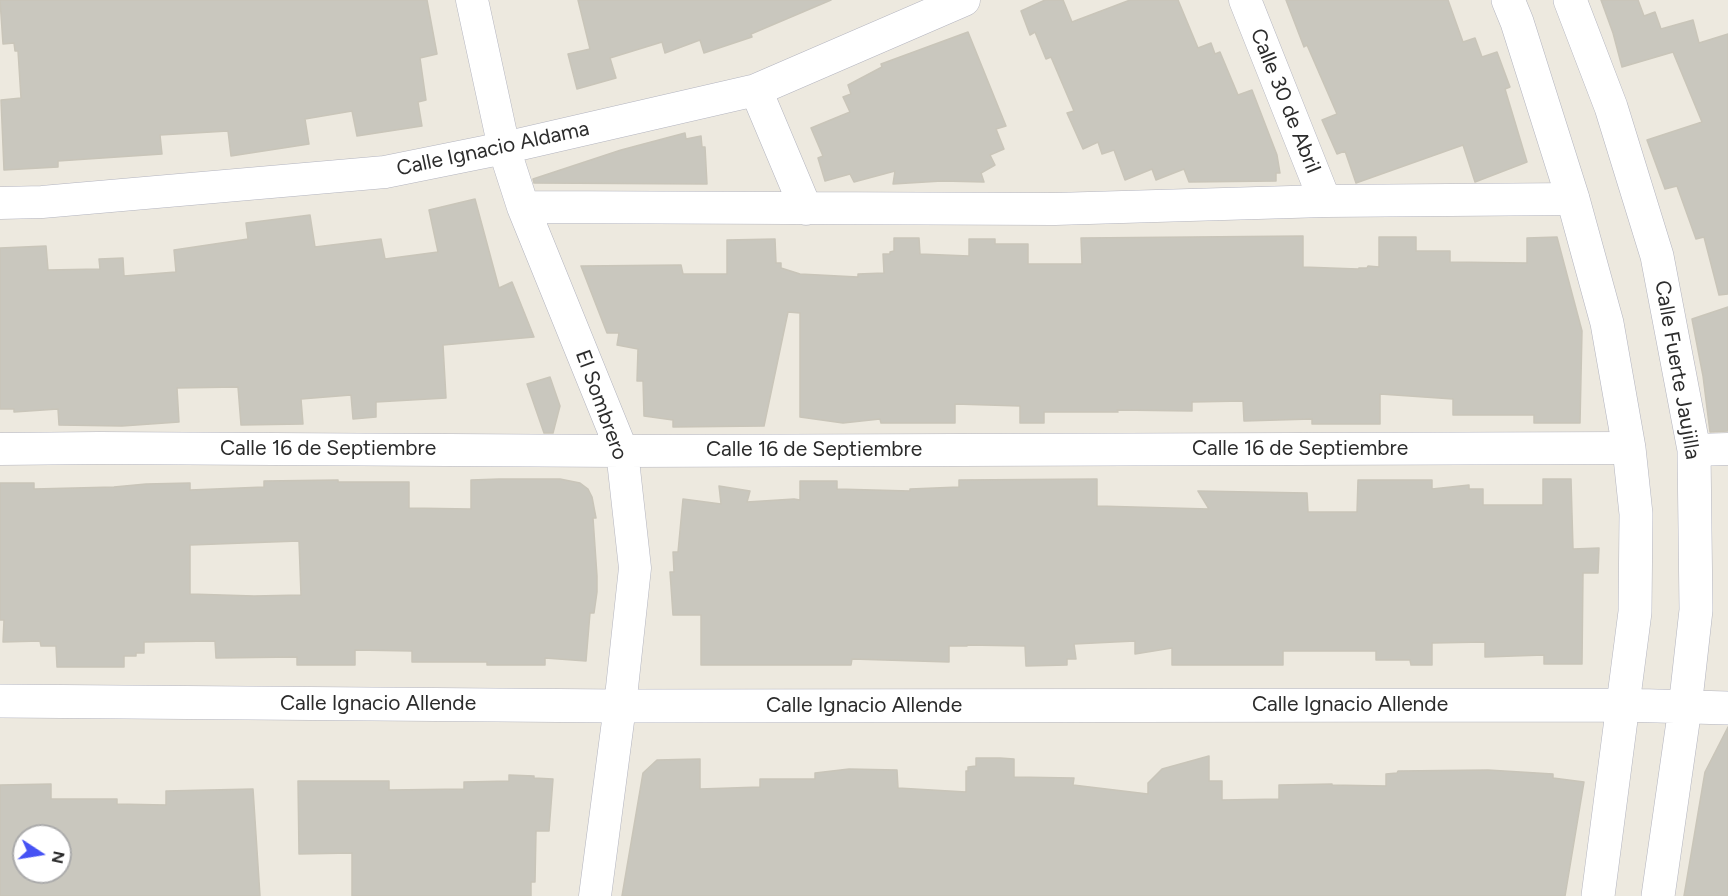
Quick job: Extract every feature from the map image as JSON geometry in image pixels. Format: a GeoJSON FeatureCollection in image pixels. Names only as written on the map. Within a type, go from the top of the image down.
{"type":"FeatureCollection","features":[{"type":"Feature","properties":{"kind":"main road"},"geometry":{"type":"LineString","coordinates":[[1508,0],[1573,199],[1607,323],[1629,448],[1636,514],[1635,612],[1598,896]]}},
{"type":"Feature","properties":{"kind":"main road","name":"Calle Fuerte Jaujilla"},"geometry":{"type":"LineString","coordinates":[[1570,0],[1611,107],[1657,256],[1694,450],[1696,610],[1658,896]]}},
{"type":"Feature","properties":{"kind":"main road","name":"Calle Ignacio Allende"},"geometry":{"type":"LineString","coordinates":[[0,701],[620,706],[1622,705],[1728,708]]}},
{"type":"Feature","properties":{"kind":"street","name":"El Sombrero"},"geometry":{"type":"LineString","coordinates":[[472,0],[504,148],[523,207],[622,451],[635,568],[620,706],[595,896]]}},
{"type":"Feature","properties":{"kind":"street","name":"Calle Ignacio Aldama"},"geometry":{"type":"LineString","coordinates":[[0,203],[42,202],[385,172],[504,148],[756,90],[964,0]]}},
{"type":"Feature","properties":{"kind":"street","name":"Calle 30 de Abril"},"geometry":{"type":"LineString","coordinates":[[1245,0],[1325,201]]}},
{"type":"Feature","properties":{"kind":"street"},"geometry":{"type":"LineString","coordinates":[[756,90],[806,209]]}},
{"type":"Feature","properties":{"kind":"street"},"geometry":{"type":"LineString","coordinates":[[523,207],[1055,209],[1325,201],[1573,199]]}},
{"type":"Feature","properties":{"kind":"street","name":"Calle 16 de Septiembre"},"geometry":{"type":"LineString","coordinates":[[0,449],[622,451],[1629,448]]}},
{"type":"Feature","properties":{"kind":"street"},"geometry":{"type":"LineString","coordinates":[[1694,450],[1728,449]]}},
{"type":"Feature","properties":{"kind":"building"},"geometry":{"type":"Polygon","coordinates":[[[0,0],[427,0],[437,54],[420,58],[426,100],[418,102],[422,126],[357,136],[352,111],[305,119],[309,144],[231,156],[228,131],[160,135],[162,154],[58,161],[58,167],[4,170],[1,100],[21,98],[18,51],[15,51],[14,43],[3,44],[0,0]]]}},
{"type":"Feature","properties":{"kind":"building"},"geometry":{"type":"Polygon","coordinates":[[[578,0],[831,0],[751,34],[752,37],[704,53],[700,40],[665,53],[662,42],[610,58],[616,78],[577,89],[568,54],[590,49],[578,0]]]}},
{"type":"Feature","properties":{"kind":"building"},"geometry":{"type":"Polygon","coordinates":[[[1045,0],[1063,0],[1072,22],[1130,0],[1178,0],[1198,48],[1211,43],[1215,54],[1220,52],[1238,95],[1252,90],[1277,155],[1280,173],[1276,173],[1276,181],[1189,182],[1184,169],[1156,180],[1152,169],[1125,180],[1114,150],[1102,154],[1098,142],[1083,149],[1067,113],[1074,111],[1051,57],[1046,59],[1035,32],[1030,35],[1021,11],[1045,0]]]}},
{"type":"Feature","properties":{"kind":"building"},"geometry":{"type":"Polygon","coordinates":[[[1286,0],[1448,0],[1463,42],[1475,38],[1482,57],[1497,52],[1510,87],[1505,89],[1527,162],[1475,182],[1463,145],[1356,183],[1345,151],[1337,154],[1322,120],[1337,114],[1307,45],[1304,47],[1286,0]]]}},
{"type":"Feature","properties":{"kind":"building"},"geometry":{"type":"Polygon","coordinates":[[[1601,0],[1638,0],[1644,16],[1655,12],[1661,29],[1693,20],[1699,43],[1728,34],[1728,294],[1719,295],[1704,237],[1696,239],[1677,186],[1665,189],[1647,140],[1702,122],[1673,52],[1622,67],[1601,0]]]}},
{"type":"Feature","properties":{"kind":"building"},"geometry":{"type":"Polygon","coordinates":[[[968,32],[1006,126],[996,129],[1004,149],[990,155],[995,165],[981,173],[984,182],[942,181],[893,184],[895,171],[854,182],[850,174],[825,181],[818,158],[823,156],[811,128],[850,112],[843,97],[851,94],[848,85],[882,67],[881,64],[968,32]]]}},
{"type":"Feature","properties":{"kind":"building"},"geometry":{"type":"Polygon","coordinates":[[[685,133],[686,139],[701,136],[702,147],[705,147],[707,184],[534,183],[533,179],[621,150],[685,133]]]}},
{"type":"Feature","properties":{"kind":"building"},"geometry":{"type":"Polygon","coordinates":[[[475,199],[499,288],[512,282],[534,337],[443,345],[446,398],[376,402],[376,417],[353,419],[351,395],[301,399],[303,424],[241,425],[238,387],[177,388],[179,422],[122,426],[59,425],[58,409],[14,412],[14,409],[0,409],[0,248],[46,246],[48,270],[100,269],[99,259],[123,258],[124,276],[176,272],[174,250],[248,239],[246,223],[310,215],[315,247],[381,239],[385,259],[438,252],[429,210],[475,199]]]}},
{"type":"Feature","properties":{"kind":"building"},"geometry":{"type":"Polygon","coordinates":[[[1303,236],[1303,267],[1358,269],[1368,266],[1379,267],[1379,237],[1416,237],[1416,251],[1450,251],[1450,262],[1527,263],[1527,238],[1557,237],[1582,331],[1580,423],[1534,423],[1534,415],[1453,415],[1453,399],[1380,394],[1380,424],[1312,424],[1312,419],[1244,421],[1243,401],[1192,402],[1192,411],[1044,412],[1044,423],[1020,423],[1020,406],[955,404],[955,423],[881,423],[880,419],[843,423],[800,417],[800,313],[788,312],[764,426],[673,427],[673,420],[644,416],[643,381],[637,381],[638,349],[617,345],[619,333],[607,333],[581,266],[681,265],[683,274],[727,274],[727,240],[775,239],[776,263],[781,263],[781,268],[800,274],[858,277],[858,274],[884,273],[883,254],[890,254],[894,251],[894,238],[919,238],[920,254],[969,256],[969,239],[995,239],[995,244],[1028,244],[1028,264],[1082,264],[1081,238],[1303,236]]]}},
{"type":"Feature","properties":{"kind":"building"},"geometry":{"type":"Polygon","coordinates":[[[1728,307],[1728,431],[1710,432],[1703,376],[1692,319],[1728,307]]]}},
{"type":"Feature","properties":{"kind":"building"},"geometry":{"type":"Polygon","coordinates":[[[550,377],[560,406],[553,433],[544,433],[527,384],[550,377]]]}},
{"type":"Feature","properties":{"kind":"building"},"geometry":{"type":"Polygon","coordinates":[[[560,479],[580,483],[588,489],[596,518],[593,518],[597,592],[594,613],[590,613],[586,661],[545,658],[545,665],[412,662],[412,651],[355,650],[355,665],[297,665],[297,657],[216,658],[215,641],[144,642],[144,653],[124,656],[124,667],[57,667],[56,646],[41,646],[40,641],[3,642],[4,620],[0,620],[0,483],[34,483],[34,489],[190,483],[190,490],[264,487],[264,481],[409,482],[409,508],[471,509],[471,480],[560,479]],[[299,541],[190,545],[190,594],[301,595],[299,541]]]}},
{"type":"Feature","properties":{"kind":"building"},"geometry":{"type":"Polygon","coordinates":[[[1097,479],[1097,506],[1209,509],[1198,491],[1307,493],[1308,512],[1357,512],[1358,480],[1432,480],[1432,489],[1469,485],[1469,489],[1483,489],[1483,505],[1543,505],[1543,479],[1571,479],[1573,549],[1599,548],[1598,573],[1583,573],[1582,664],[1544,664],[1544,655],[1485,657],[1485,642],[1432,643],[1432,665],[1411,665],[1410,660],[1376,660],[1376,651],[1283,651],[1283,665],[1172,665],[1172,648],[1135,654],[1135,641],[1074,644],[1076,659],[1067,659],[1067,665],[1026,666],[1025,646],[967,645],[949,646],[949,662],[852,659],[851,665],[701,665],[701,615],[673,615],[670,572],[674,572],[673,552],[678,552],[683,499],[721,504],[719,486],[750,491],[747,502],[800,500],[800,481],[837,481],[837,489],[910,491],[910,489],[959,487],[959,480],[1097,479]]]}},
{"type":"Feature","properties":{"kind":"building"},"geometry":{"type":"Polygon","coordinates":[[[1728,727],[1728,896],[1684,896],[1705,772],[1728,727]]]}},
{"type":"Feature","properties":{"kind":"building"},"geometry":{"type":"Polygon","coordinates":[[[1209,756],[1209,781],[1222,781],[1222,800],[1279,799],[1279,785],[1386,786],[1386,774],[1398,771],[1488,770],[1553,774],[1553,778],[1584,782],[1565,896],[622,896],[643,773],[657,760],[700,759],[700,789],[760,787],[760,779],[815,779],[815,773],[849,769],[897,770],[898,788],[966,792],[966,771],[968,767],[976,766],[976,758],[1000,758],[1014,759],[1014,777],[1074,778],[1073,785],[1148,794],[1148,783],[1162,769],[1209,756]]]}},
{"type":"Feature","properties":{"kind":"building"},"geometry":{"type":"Polygon","coordinates":[[[509,775],[553,779],[549,831],[536,831],[535,882],[531,882],[531,896],[352,896],[352,853],[299,854],[298,781],[389,781],[389,790],[464,789],[464,782],[509,781],[509,775]]]}},
{"type":"Feature","properties":{"kind":"building"},"geometry":{"type":"Polygon","coordinates":[[[51,784],[51,799],[117,799],[117,804],[166,805],[166,791],[253,789],[260,896],[0,896],[0,785],[51,784]]]}}]}
